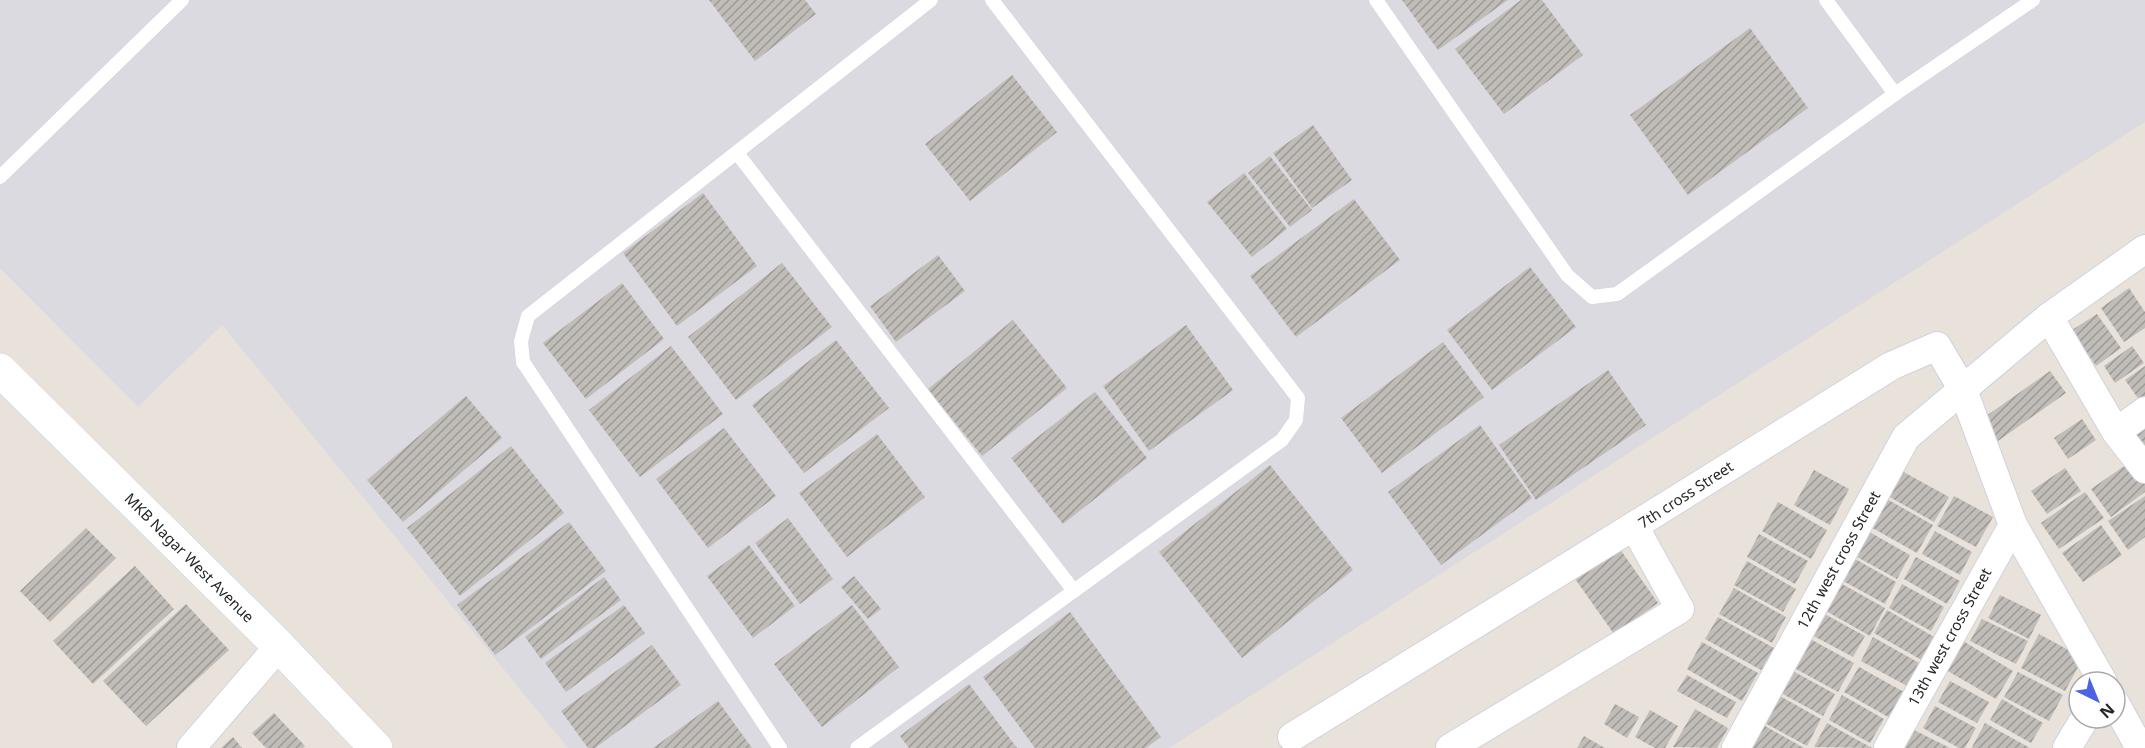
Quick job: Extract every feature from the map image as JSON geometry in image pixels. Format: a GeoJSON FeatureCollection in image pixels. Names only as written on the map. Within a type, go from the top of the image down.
{"type":"FeatureCollection","features":[{"type":"Feature","properties":{"kind":"main road","name":"MKB Nagar West Avenue"},"geometry":{"type":"LineString","coordinates":[[0,370],[279,646],[376,748]]}},
{"type":"Feature","properties":{"kind":"street","name":"12th west cross Street"},"geometry":{"type":"LineString","coordinates":[[1736,748],[1906,437],[2049,317],[2145,249]]}},
{"type":"Feature","properties":{"kind":"street"},"geometry":{"type":"LineString","coordinates":[[2049,317],[2116,432],[2145,469]]}},
{"type":"Feature","properties":{"kind":"street","name":"7th cross Street"},"geometry":{"type":"LineString","coordinates":[[1450,748],[1680,609],[1634,526],[1891,366],[1937,346],[1962,390]]}},
{"type":"Feature","properties":{"kind":"street"},"geometry":{"type":"LineString","coordinates":[[1962,390],[2013,525],[2096,670]]}},
{"type":"Feature","properties":{"kind":"street"},"geometry":{"type":"LineString","coordinates":[[2116,432],[2145,411]]}},
{"type":"Feature","properties":{"kind":"street","name":"13th west cross Street"},"geometry":{"type":"LineString","coordinates":[[1888,748],[2013,525]]}},
{"type":"Feature","properties":{"kind":"street"},"geometry":{"type":"LineString","coordinates":[[1288,744],[1634,526]]}},
{"type":"Feature","properties":{"kind":"street"},"geometry":{"type":"LineString","coordinates":[[191,748],[279,646]]}},
{"type":"Feature","properties":{"kind":"street"},"geometry":{"type":"LineString","coordinates":[[2127,725],[2140,748]]}},
{"type":"Feature","properties":{"kind":"street"},"geometry":{"type":"LineString","coordinates":[[2067,748],[2078,730]]}},
{"type":"Feature","properties":{"kind":"lane"},"geometry":{"type":"LineString","coordinates":[[0,177],[182,0]]}},
{"type":"Feature","properties":{"kind":"lane"},"geometry":{"type":"LineString","coordinates":[[780,748],[523,362],[521,341],[528,316],[931,0]]}},
{"type":"Feature","properties":{"kind":"lane"},"geometry":{"type":"LineString","coordinates":[[857,748],[1282,440],[1296,420],[1298,398],[992,0]]}},
{"type":"Feature","properties":{"kind":"lane"},"geometry":{"type":"LineString","coordinates":[[1376,0],[1568,275],[1592,297],[1617,294],[1895,94],[2033,0]]}},
{"type":"Feature","properties":{"kind":"lane"},"geometry":{"type":"LineString","coordinates":[[1826,0],[1895,94]]}},
{"type":"Feature","properties":{"kind":"lane"},"geometry":{"type":"LineString","coordinates":[[737,153],[1074,591]]}},
{"type":"Feature","properties":{"kind":"shaded area"},"geometry":{"type":"Polygon","coordinates":[[[0,0],[2145,0],[2145,122],[1169,748],[568,748],[222,325],[138,407],[0,268],[0,0]]]}},
{"type":"Feature","properties":{"kind":"building"},"geometry":{"type":"Polygon","coordinates":[[[709,0],[805,0],[816,14],[755,61],[709,0]]]}},
{"type":"Feature","properties":{"kind":"building"},"geometry":{"type":"Polygon","coordinates":[[[1402,0],[1508,0],[1438,50],[1402,0]]]}},
{"type":"Feature","properties":{"kind":"building"},"geometry":{"type":"Polygon","coordinates":[[[1521,0],[1542,0],[1583,55],[1504,114],[1455,49],[1521,0]]]}},
{"type":"Feature","properties":{"kind":"building"},"geometry":{"type":"Polygon","coordinates":[[[1750,28],[1808,108],[1688,195],[1630,115],[1750,28]]]}},
{"type":"Feature","properties":{"kind":"building"},"geometry":{"type":"Polygon","coordinates":[[[1012,75],[1057,132],[970,201],[925,144],[1012,75]]]}},
{"type":"Feature","properties":{"kind":"building"},"geometry":{"type":"Polygon","coordinates":[[[1313,125],[1352,180],[1312,208],[1273,153],[1313,125]]]}},
{"type":"Feature","properties":{"kind":"building"},"geometry":{"type":"Polygon","coordinates":[[[1270,156],[1312,210],[1290,227],[1248,173],[1270,156]]]}},
{"type":"Feature","properties":{"kind":"building"},"geometry":{"type":"Polygon","coordinates":[[[1244,173],[1287,229],[1252,257],[1207,202],[1244,173]]]}},
{"type":"Feature","properties":{"kind":"building"},"geometry":{"type":"Polygon","coordinates":[[[703,193],[757,266],[677,326],[623,253],[703,193]]]}},
{"type":"Feature","properties":{"kind":"building"},"geometry":{"type":"Polygon","coordinates":[[[1354,199],[1400,260],[1296,337],[1250,276],[1354,199]]]}},
{"type":"Feature","properties":{"kind":"building"},"geometry":{"type":"Polygon","coordinates":[[[938,255],[965,291],[896,342],[870,306],[938,255]]]}},
{"type":"Feature","properties":{"kind":"building"},"geometry":{"type":"Polygon","coordinates":[[[782,263],[832,327],[736,400],[688,337],[782,263]]]}},
{"type":"Feature","properties":{"kind":"building"},"geometry":{"type":"Polygon","coordinates":[[[1530,267],[1576,327],[1492,390],[1447,330],[1530,267]]]}},
{"type":"Feature","properties":{"kind":"building"},"geometry":{"type":"Polygon","coordinates":[[[622,283],[664,339],[586,399],[543,343],[622,283]]]}},
{"type":"Feature","properties":{"kind":"building"},"geometry":{"type":"Polygon","coordinates":[[[2129,288],[2145,312],[2145,328],[2124,342],[2101,308],[2129,288]]]}},
{"type":"Feature","properties":{"kind":"building"},"geometry":{"type":"Polygon","coordinates":[[[2097,314],[2121,348],[2096,366],[2072,330],[2097,314]]]}},
{"type":"Feature","properties":{"kind":"building"},"geometry":{"type":"Polygon","coordinates":[[[1013,320],[1067,388],[982,456],[928,389],[1013,320]]]}},
{"type":"Feature","properties":{"kind":"building"},"geometry":{"type":"Polygon","coordinates":[[[1186,325],[1233,390],[1149,451],[1103,386],[1186,325]]]}},
{"type":"Feature","properties":{"kind":"building"},"geometry":{"type":"Polygon","coordinates":[[[836,340],[889,408],[804,473],[752,405],[836,340]]]}},
{"type":"Feature","properties":{"kind":"building"},"geometry":{"type":"Polygon","coordinates":[[[1443,342],[1484,397],[1382,473],[1341,418],[1443,342]]]}},
{"type":"Feature","properties":{"kind":"building"},"geometry":{"type":"Polygon","coordinates":[[[671,346],[723,414],[640,477],[589,410],[671,346]]]}},
{"type":"Feature","properties":{"kind":"building"},"geometry":{"type":"Polygon","coordinates":[[[2132,346],[2144,363],[2115,383],[2104,366],[2132,346]]]}},
{"type":"Feature","properties":{"kind":"building"},"geometry":{"type":"Polygon","coordinates":[[[2145,366],[2145,408],[2125,380],[2145,366]]]}},
{"type":"Feature","properties":{"kind":"building"},"geometry":{"type":"Polygon","coordinates":[[[1608,370],[1646,425],[1536,500],[1499,445],[1608,370]]]}},
{"type":"Feature","properties":{"kind":"building"},"geometry":{"type":"Polygon","coordinates":[[[2050,371],[2066,393],[1998,441],[1982,419],[2050,371]]]}},
{"type":"Feature","properties":{"kind":"building"},"geometry":{"type":"Polygon","coordinates":[[[1095,392],[1147,458],[1063,524],[1011,458],[1095,392]]]}},
{"type":"Feature","properties":{"kind":"building"},"geometry":{"type":"Polygon","coordinates":[[[466,396],[502,438],[403,522],[367,480],[466,396]]]}},
{"type":"Feature","properties":{"kind":"building"},"geometry":{"type":"Polygon","coordinates":[[[2082,419],[2096,440],[2068,459],[2054,438],[2082,419]]]}},
{"type":"Feature","properties":{"kind":"building"},"geometry":{"type":"Polygon","coordinates":[[[2145,422],[2145,459],[2127,437],[2145,422]]]}},
{"type":"Feature","properties":{"kind":"building"},"geometry":{"type":"Polygon","coordinates":[[[1480,425],[1532,498],[1441,565],[1388,492],[1480,425]]]}},
{"type":"Feature","properties":{"kind":"building"},"geometry":{"type":"Polygon","coordinates":[[[724,428],[776,496],[708,548],[656,479],[724,428]]]}},
{"type":"Feature","properties":{"kind":"building"},"geometry":{"type":"Polygon","coordinates":[[[877,434],[925,497],[847,557],[799,493],[877,434]]]}},
{"type":"Feature","properties":{"kind":"building"},"geometry":{"type":"Polygon","coordinates":[[[511,446],[564,513],[460,596],[407,528],[511,446]]]}},
{"type":"Feature","properties":{"kind":"building"},"geometry":{"type":"Polygon","coordinates":[[[2130,462],[2145,483],[2145,492],[2111,517],[2091,489],[2130,462]]]}},
{"type":"Feature","properties":{"kind":"building"},"geometry":{"type":"Polygon","coordinates":[[[1270,465],[1353,570],[1242,658],[1159,552],[1270,465]]]}},
{"type":"Feature","properties":{"kind":"building"},"geometry":{"type":"Polygon","coordinates":[[[2065,468],[2081,491],[2047,514],[2031,491],[2065,468]]]}},
{"type":"Feature","properties":{"kind":"building"},"geometry":{"type":"Polygon","coordinates":[[[1814,470],[1849,489],[1830,525],[1794,505],[1814,470]]]}},
{"type":"Feature","properties":{"kind":"building"},"geometry":{"type":"Polygon","coordinates":[[[1900,470],[1949,497],[1934,522],[1886,495],[1900,470]]]}},
{"type":"Feature","properties":{"kind":"building"},"geometry":{"type":"Polygon","coordinates":[[[2085,492],[2104,518],[2059,549],[2041,523],[2085,492]]]}},
{"type":"Feature","properties":{"kind":"building"},"geometry":{"type":"Polygon","coordinates":[[[1954,496],[1993,517],[1976,547],[1937,526],[1954,496]]]}},
{"type":"Feature","properties":{"kind":"building"},"geometry":{"type":"Polygon","coordinates":[[[2145,496],[2145,537],[2128,550],[2108,521],[2145,496]]]}},
{"type":"Feature","properties":{"kind":"building"},"geometry":{"type":"Polygon","coordinates":[[[1885,498],[1933,525],[1917,553],[1869,526],[1885,498]]]}},
{"type":"Feature","properties":{"kind":"building"},"geometry":{"type":"Polygon","coordinates":[[[1778,502],[1827,530],[1811,559],[1762,531],[1778,502]]]}},
{"type":"Feature","properties":{"kind":"building"},"geometry":{"type":"Polygon","coordinates":[[[788,518],[833,579],[800,604],[755,543],[788,518]]]}},
{"type":"Feature","properties":{"kind":"building"},"geometry":{"type":"Polygon","coordinates":[[[569,522],[606,571],[495,655],[457,605],[569,522]]]}},
{"type":"Feature","properties":{"kind":"building"},"geometry":{"type":"Polygon","coordinates":[[[2101,525],[2122,555],[2083,582],[2062,553],[2101,525]]]}},
{"type":"Feature","properties":{"kind":"building"},"geometry":{"type":"Polygon","coordinates":[[[86,528],[116,558],[50,622],[20,591],[86,528]]]}},
{"type":"Feature","properties":{"kind":"building"},"geometry":{"type":"Polygon","coordinates":[[[1864,529],[1910,555],[1897,579],[1850,553],[1864,529]]]}},
{"type":"Feature","properties":{"kind":"building"},"geometry":{"type":"Polygon","coordinates":[[[1935,531],[1972,552],[1960,575],[1922,554],[1935,531]]]}},
{"type":"Feature","properties":{"kind":"building"},"geometry":{"type":"Polygon","coordinates":[[[1759,534],[1808,561],[1795,584],[1747,557],[1759,534]]]}},
{"type":"Feature","properties":{"kind":"building"},"geometry":{"type":"Polygon","coordinates":[[[749,545],[795,606],[753,638],[707,576],[749,545]]]}},
{"type":"Feature","properties":{"kind":"building"},"geometry":{"type":"Polygon","coordinates":[[[1617,545],[1658,603],[1614,634],[1573,576],[1617,545]]]}},
{"type":"Feature","properties":{"kind":"building"},"geometry":{"type":"Polygon","coordinates":[[[1848,555],[1896,582],[1885,604],[1836,577],[1848,555]]]}},
{"type":"Feature","properties":{"kind":"building"},"geometry":{"type":"Polygon","coordinates":[[[1916,557],[1960,581],[1947,604],[1904,579],[1916,557]]]}},
{"type":"Feature","properties":{"kind":"building"},"geometry":{"type":"Polygon","coordinates":[[[1747,561],[1796,589],[1783,612],[1734,585],[1747,561]]]}},
{"type":"Feature","properties":{"kind":"building"},"geometry":{"type":"Polygon","coordinates":[[[135,566],[174,609],[93,684],[53,641],[135,566]]]}},
{"type":"Feature","properties":{"kind":"building"},"geometry":{"type":"Polygon","coordinates":[[[854,576],[881,609],[868,619],[841,587],[854,576]]]}},
{"type":"Feature","properties":{"kind":"building"},"geometry":{"type":"Polygon","coordinates":[[[604,577],[621,600],[541,659],[525,637],[604,577]]]}},
{"type":"Feature","properties":{"kind":"building"},"geometry":{"type":"Polygon","coordinates":[[[1835,580],[1885,608],[1870,636],[1819,607],[1835,580]]]}},
{"type":"Feature","properties":{"kind":"building"},"geometry":{"type":"Polygon","coordinates":[[[1902,584],[1944,607],[1931,631],[1889,608],[1902,584]]]}},
{"type":"Feature","properties":{"kind":"building"},"geometry":{"type":"Polygon","coordinates":[[[1734,588],[1786,617],[1772,643],[1719,614],[1734,588]]]}},
{"type":"Feature","properties":{"kind":"building"},"geometry":{"type":"Polygon","coordinates":[[[2000,595],[2041,615],[2029,639],[1988,618],[2000,595]]]}},
{"type":"Feature","properties":{"kind":"building"},"geometry":{"type":"Polygon","coordinates":[[[186,604],[229,650],[146,726],[103,681],[186,604]]]}},
{"type":"Feature","properties":{"kind":"building"},"geometry":{"type":"Polygon","coordinates":[[[624,605],[645,633],[566,692],[545,663],[624,605]]]}},
{"type":"Feature","properties":{"kind":"building"},"geometry":{"type":"Polygon","coordinates":[[[852,605],[899,667],[822,727],[774,664],[852,605]]]}},
{"type":"Feature","properties":{"kind":"building"},"geometry":{"type":"Polygon","coordinates":[[[1887,610],[1938,639],[1925,662],[1874,633],[1887,610]]]}},
{"type":"Feature","properties":{"kind":"building"},"geometry":{"type":"Polygon","coordinates":[[[1819,611],[1865,636],[1853,657],[1808,633],[1819,611]]]}},
{"type":"Feature","properties":{"kind":"building"},"geometry":{"type":"Polygon","coordinates":[[[1070,612],[1161,737],[1146,748],[1035,748],[983,677],[1070,612]]]}},
{"type":"Feature","properties":{"kind":"building"},"geometry":{"type":"Polygon","coordinates":[[[1718,617],[1774,648],[1761,670],[1705,639],[1718,617]]]}},
{"type":"Feature","properties":{"kind":"building"},"geometry":{"type":"Polygon","coordinates":[[[1982,619],[2028,641],[2016,664],[1970,641],[1982,619]]]}},
{"type":"Feature","properties":{"kind":"building"},"geometry":{"type":"Polygon","coordinates":[[[2039,634],[2083,658],[2076,670],[2067,670],[2065,691],[2021,668],[2039,634]]]}},
{"type":"Feature","properties":{"kind":"building"},"geometry":{"type":"Polygon","coordinates":[[[1803,635],[1854,663],[1838,692],[1787,664],[1803,635]]]}},
{"type":"Feature","properties":{"kind":"building"},"geometry":{"type":"Polygon","coordinates":[[[1873,637],[1921,664],[1907,686],[1861,661],[1873,637]]]}},
{"type":"Feature","properties":{"kind":"building"},"geometry":{"type":"Polygon","coordinates":[[[1963,641],[2013,671],[1996,699],[1946,670],[1963,641]]]}},
{"type":"Feature","properties":{"kind":"building"},"geometry":{"type":"Polygon","coordinates":[[[1702,642],[1758,673],[1742,701],[1687,669],[1702,642]]]}},
{"type":"Feature","properties":{"kind":"building"},"geometry":{"type":"Polygon","coordinates":[[[652,645],[681,685],[595,748],[588,748],[561,711],[652,645]]]}},
{"type":"Feature","properties":{"kind":"building"},"geometry":{"type":"Polygon","coordinates":[[[1859,667],[1904,692],[1890,718],[1844,692],[1859,667]]]}},
{"type":"Feature","properties":{"kind":"building"},"geometry":{"type":"Polygon","coordinates":[[[1793,671],[1835,694],[1823,716],[1781,693],[1793,671]]]}},
{"type":"Feature","properties":{"kind":"building"},"geometry":{"type":"Polygon","coordinates":[[[2018,672],[2063,695],[2049,721],[2004,697],[2018,672]]]}},
{"type":"Feature","properties":{"kind":"building"},"geometry":{"type":"Polygon","coordinates":[[[1687,675],[1736,702],[1727,718],[1677,691],[1687,675]]]}},
{"type":"Feature","properties":{"kind":"building"},"geometry":{"type":"Polygon","coordinates":[[[1950,681],[1989,702],[1977,723],[1938,702],[1950,681]]]}},
{"type":"Feature","properties":{"kind":"building"},"geometry":{"type":"Polygon","coordinates":[[[969,684],[1017,748],[909,748],[900,736],[969,684]]]}},
{"type":"Feature","properties":{"kind":"building"},"geometry":{"type":"Polygon","coordinates":[[[1776,694],[1821,719],[1807,746],[1761,721],[1776,694]]]}},
{"type":"Feature","properties":{"kind":"building"},"geometry":{"type":"Polygon","coordinates":[[[1842,695],[1884,719],[1870,743],[1829,720],[1842,695]]]}},
{"type":"Feature","properties":{"kind":"building"},"geometry":{"type":"Polygon","coordinates":[[[2002,699],[2043,723],[2031,743],[1990,720],[2002,699]]]}},
{"type":"Feature","properties":{"kind":"building"},"geometry":{"type":"Polygon","coordinates":[[[718,701],[752,748],[653,748],[718,701]]]}},
{"type":"Feature","properties":{"kind":"building"},"geometry":{"type":"Polygon","coordinates":[[[1615,704],[1639,717],[1627,738],[1604,724],[1615,704]]]}},
{"type":"Feature","properties":{"kind":"building"},"geometry":{"type":"Polygon","coordinates":[[[1935,706],[1976,728],[1965,748],[1959,748],[1923,728],[1935,706]]]}},
{"type":"Feature","properties":{"kind":"building"},"geometry":{"type":"Polygon","coordinates":[[[1695,709],[1728,728],[1717,748],[1673,747],[1695,709]]]}},
{"type":"Feature","properties":{"kind":"building"},"geometry":{"type":"Polygon","coordinates":[[[1650,710],[1678,726],[1665,748],[1655,748],[1635,737],[1650,710]]]}},
{"type":"Feature","properties":{"kind":"building"},"geometry":{"type":"Polygon","coordinates":[[[274,713],[305,746],[303,748],[266,748],[252,733],[274,713]]]}},
{"type":"Feature","properties":{"kind":"building"},"geometry":{"type":"Polygon","coordinates":[[[1758,722],[1804,748],[1744,748],[1758,722]]]}},
{"type":"Feature","properties":{"kind":"building"},"geometry":{"type":"Polygon","coordinates":[[[1827,723],[1872,748],[1814,747],[1827,723]]]}},
{"type":"Feature","properties":{"kind":"building"},"geometry":{"type":"Polygon","coordinates":[[[1985,723],[2030,748],[1973,748],[1985,723]]]}},
{"type":"Feature","properties":{"kind":"building"},"geometry":{"type":"Polygon","coordinates":[[[1912,729],[1950,748],[1902,748],[1912,729]]]}},
{"type":"Feature","properties":{"kind":"building"},"geometry":{"type":"Polygon","coordinates":[[[1584,736],[1605,748],[1577,748],[1584,736]]]}},
{"type":"Feature","properties":{"kind":"building"},"geometry":{"type":"Polygon","coordinates":[[[233,737],[242,748],[221,748],[233,737]]]}}]}
